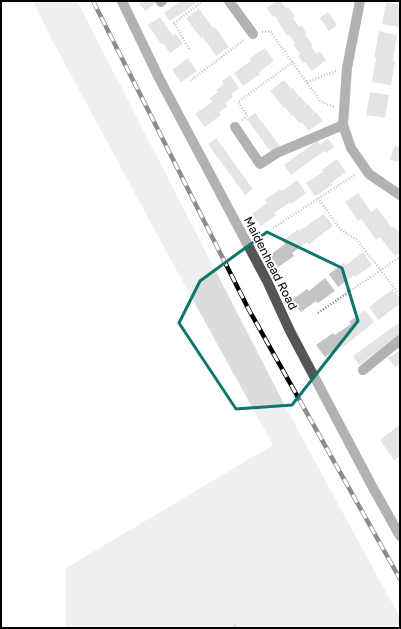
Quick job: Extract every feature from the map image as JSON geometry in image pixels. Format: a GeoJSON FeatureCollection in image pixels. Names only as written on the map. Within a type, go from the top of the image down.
{"type":"FeatureCollection","features":[{"type":"Feature","properties":{"kind":"street","name":"Maidenhead Road"},"geometry":{"type":"LineString","coordinates":[[122,1],[163,85],[267,281],[290,331],[400,536]]}},
{"type":"Feature","properties":{"kind":"street"},"geometry":{"type":"LineString","coordinates":[[360,1],[347,68],[343,125],[350,148],[369,174],[400,195]]}},
{"type":"Feature","properties":{"kind":"street"},"geometry":{"type":"LineString","coordinates":[[231,2],[253,34]]}},
{"type":"Feature","properties":{"kind":"street"},"geometry":{"type":"LineString","coordinates":[[235,128],[260,164],[277,153],[343,125]]}},
{"type":"Feature","properties":{"kind":"street"},"geometry":{"type":"LineString","coordinates":[[363,370],[400,340]]}},
{"type":"Feature","properties":{"kind":"path"},"geometry":{"type":"LineString","coordinates":[[189,50],[174,22],[203,1]]}},
{"type":"Feature","properties":{"kind":"path"},"geometry":{"type":"LineString","coordinates":[[190,81],[253,34],[270,31],[320,101],[344,112]]}},
{"type":"Feature","properties":{"kind":"path"},"geometry":{"type":"LineString","coordinates":[[235,128],[247,115],[238,102],[293,62]]}},
{"type":"Feature","properties":{"kind":"path"},"geometry":{"type":"LineString","coordinates":[[307,82],[347,68]]}},
{"type":"Feature","properties":{"kind":"path"},"geometry":{"type":"LineString","coordinates":[[273,228],[365,168]]}},
{"type":"Feature","properties":{"kind":"path"},"geometry":{"type":"LineString","coordinates":[[318,198],[340,229],[357,240],[400,295]]}},
{"type":"Feature","properties":{"kind":"path"},"geometry":{"type":"LineString","coordinates":[[318,313],[400,257]]}},
{"type":"Feature","properties":{"kind":"path"},"geometry":{"type":"LineString","coordinates":[[232,628],[236,625]]}},
{"type":"Feature","properties":{"kind":"highlighted area"},"geometry":{"type":"Polygon","coordinates":[[[267,232],[342,268],[358,321],[292,405],[236,409],[179,323],[200,281],[267,232]]]}},
{"type":"Feature","properties":{"kind":"shaded area"},"geometry":{"type":"Polygon","coordinates":[[[33,1],[77,1],[284,404],[400,616],[400,628],[66,628],[66,568],[273,445],[52,40],[33,1]]]}},
{"type":"Feature","properties":{"kind":"building"},"geometry":{"type":"Polygon","coordinates":[[[142,1],[159,1],[145,11],[139,3],[142,1]]]}},
{"type":"Feature","properties":{"kind":"building"},"geometry":{"type":"Polygon","coordinates":[[[180,1],[199,1],[170,21],[164,13],[180,1]]]}},
{"type":"Feature","properties":{"kind":"building"},"geometry":{"type":"Polygon","coordinates":[[[276,1],[280,1],[286,8],[288,7],[295,16],[293,18],[299,27],[301,25],[307,34],[305,35],[313,45],[311,46],[316,54],[320,51],[326,60],[312,71],[298,56],[300,54],[293,44],[295,43],[289,35],[287,36],[275,16],[273,17],[267,8],[276,1]]]}},
{"type":"Feature","properties":{"kind":"building"},"geometry":{"type":"Polygon","coordinates":[[[386,2],[400,5],[400,27],[382,24],[386,2]]]}},
{"type":"Feature","properties":{"kind":"building"},"geometry":{"type":"Polygon","coordinates":[[[199,9],[213,28],[215,27],[229,47],[216,56],[202,36],[200,37],[186,18],[199,9]]]}},
{"type":"Feature","properties":{"kind":"building"},"geometry":{"type":"Polygon","coordinates":[[[328,12],[337,25],[329,31],[320,18],[328,12]]]}},
{"type":"Feature","properties":{"kind":"building"},"geometry":{"type":"Polygon","coordinates":[[[160,17],[173,36],[176,34],[183,44],[170,53],[163,43],[161,44],[148,25],[160,17]]]}},
{"type":"Feature","properties":{"kind":"building"},"geometry":{"type":"Polygon","coordinates":[[[379,31],[397,35],[391,85],[372,82],[376,58],[374,57],[379,31]]]}},
{"type":"Feature","properties":{"kind":"building"},"geometry":{"type":"Polygon","coordinates":[[[265,48],[274,61],[259,72],[260,74],[243,86],[234,73],[251,61],[249,59],[265,48]]]}},
{"type":"Feature","properties":{"kind":"building"},"geometry":{"type":"Polygon","coordinates":[[[188,58],[197,71],[181,82],[172,70],[188,58]]]}},
{"type":"Feature","properties":{"kind":"building"},"geometry":{"type":"Polygon","coordinates":[[[230,75],[239,88],[231,94],[233,97],[225,103],[228,106],[219,112],[221,115],[205,127],[195,114],[212,102],[210,98],[218,92],[216,90],[224,84],[222,81],[230,75]]]}},
{"type":"Feature","properties":{"kind":"building"},"geometry":{"type":"Polygon","coordinates":[[[284,80],[323,121],[308,131],[302,122],[300,124],[285,107],[284,108],[270,91],[284,80]]]}},
{"type":"Feature","properties":{"kind":"building"},"geometry":{"type":"Polygon","coordinates":[[[370,92],[389,95],[385,118],[366,115],[370,92]]]}},
{"type":"Feature","properties":{"kind":"building"},"geometry":{"type":"Polygon","coordinates":[[[255,113],[280,146],[271,152],[247,119],[255,113]]]}},
{"type":"Feature","properties":{"kind":"building"},"geometry":{"type":"Polygon","coordinates":[[[216,138],[253,189],[245,195],[208,144],[216,138]]]}},
{"type":"Feature","properties":{"kind":"building"},"geometry":{"type":"Polygon","coordinates":[[[328,138],[334,147],[326,153],[324,151],[291,175],[284,165],[317,141],[320,145],[328,138]]]}},
{"type":"Feature","properties":{"kind":"building"},"geometry":{"type":"Polygon","coordinates":[[[394,146],[400,147],[400,162],[390,160],[394,146]]]}},
{"type":"Feature","properties":{"kind":"building"},"geometry":{"type":"Polygon","coordinates":[[[337,159],[346,172],[331,183],[332,185],[315,196],[306,183],[323,172],[322,170],[337,159]]]}},
{"type":"Feature","properties":{"kind":"building"},"geometry":{"type":"Polygon","coordinates":[[[297,180],[306,193],[291,204],[290,202],[274,213],[276,215],[261,226],[252,214],[267,203],[265,200],[280,189],[282,191],[297,180]]]}},
{"type":"Feature","properties":{"kind":"building"},"geometry":{"type":"Polygon","coordinates":[[[358,193],[371,212],[377,208],[392,228],[394,227],[400,234],[400,253],[395,256],[380,237],[376,240],[361,219],[358,221],[345,202],[358,193]]]}},
{"type":"Feature","properties":{"kind":"building"},"geometry":{"type":"Polygon","coordinates":[[[324,214],[333,226],[309,244],[307,242],[292,253],[294,256],[278,267],[270,255],[285,244],[283,241],[298,229],[299,231],[324,214]]]}},
{"type":"Feature","properties":{"kind":"building"},"geometry":{"type":"Polygon","coordinates":[[[363,252],[372,265],[355,277],[354,275],[338,287],[329,274],[344,263],[346,265],[363,252]]]}},
{"type":"Feature","properties":{"kind":"building"},"geometry":{"type":"Polygon","coordinates":[[[325,278],[335,291],[318,303],[316,301],[301,312],[292,300],[307,289],[309,291],[325,278]]]}},
{"type":"Feature","properties":{"kind":"building"},"geometry":{"type":"Polygon","coordinates":[[[393,289],[400,299],[400,304],[378,320],[369,307],[393,289]]]}},
{"type":"Feature","properties":{"kind":"building"},"geometry":{"type":"Polygon","coordinates":[[[365,310],[374,322],[343,347],[342,345],[325,357],[316,345],[333,333],[335,335],[351,324],[349,322],[365,310]]]}},
{"type":"Feature","properties":{"kind":"building"},"geometry":{"type":"Polygon","coordinates":[[[400,322],[400,335],[359,365],[353,356],[400,322]]]}},
{"type":"Feature","properties":{"kind":"building"},"geometry":{"type":"Polygon","coordinates":[[[400,350],[400,363],[395,367],[388,358],[400,350]]]}},
{"type":"Feature","properties":{"kind":"building"},"geometry":{"type":"Polygon","coordinates":[[[398,426],[400,429],[400,456],[394,460],[380,440],[398,426]]]}},
{"type":"Feature","properties":{"kind":"railway"},"geometry":{"type":"LineString","coordinates":[[93,1],[249,310],[400,579]]}}]}
